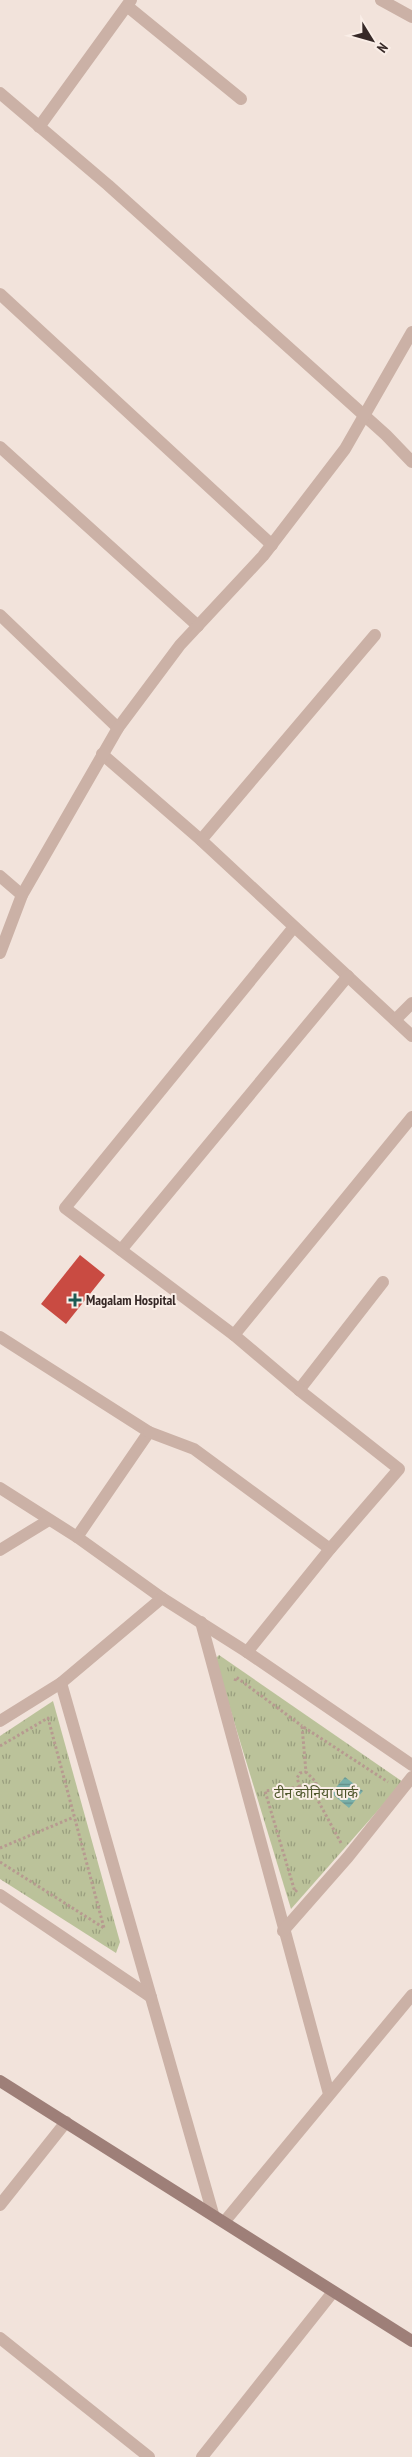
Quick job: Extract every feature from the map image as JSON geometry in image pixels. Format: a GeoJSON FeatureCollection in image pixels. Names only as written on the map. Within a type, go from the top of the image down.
{"type":"FeatureCollection","features":[{"type":"Feature","properties":{"kind":"street"},"geometry":{"type":"LineString","coordinates":[[382,0],[412,17]]}},
{"type":"Feature","properties":{"kind":"street"},"geometry":{"type":"LineString","coordinates":[[39,127],[129,3],[241,99]]}},
{"type":"Feature","properties":{"kind":"street"},"geometry":{"type":"LineString","coordinates":[[0,93],[108,185],[364,416],[412,462]]}},
{"type":"Feature","properties":{"kind":"street"},"geometry":{"type":"LineString","coordinates":[[0,294],[272,545]]}},
{"type":"Feature","properties":{"kind":"street"},"geometry":{"type":"LineString","coordinates":[[0,953],[22,895],[118,728],[180,645],[272,545],[346,449],[412,332]]}},
{"type":"Feature","properties":{"kind":"street"},"geometry":{"type":"LineString","coordinates":[[0,447],[198,626]]}},
{"type":"Feature","properties":{"kind":"street"},"geometry":{"type":"LineString","coordinates":[[0,615],[118,728]]}},
{"type":"Feature","properties":{"kind":"street"},"geometry":{"type":"LineString","coordinates":[[201,840],[375,635]]}},
{"type":"Feature","properties":{"kind":"street"},"geometry":{"type":"LineString","coordinates":[[102,754],[201,840],[412,1036]]}},
{"type":"Feature","properties":{"kind":"street"},"geometry":{"type":"LineString","coordinates":[[0,876],[22,895]]}},
{"type":"Feature","properties":{"kind":"street"},"geometry":{"type":"LineString","coordinates":[[248,1652],[330,1549],[399,1469],[299,1390],[234,1335],[65,1208],[294,927]]}},
{"type":"Feature","properties":{"kind":"street"},"geometry":{"type":"LineString","coordinates":[[121,1250],[348,976]]}},
{"type":"Feature","properties":{"kind":"street"},"geometry":{"type":"LineString","coordinates":[[395,1020],[412,1003]]}},
{"type":"Feature","properties":{"kind":"street"},"geometry":{"type":"LineString","coordinates":[[234,1335],[412,1117]]}},
{"type":"Feature","properties":{"kind":"street"},"geometry":{"type":"LineString","coordinates":[[299,1390],[382,1282]]}},
{"type":"Feature","properties":{"kind":"street"},"geometry":{"type":"LineString","coordinates":[[0,1337],[149,1432],[194,1449],[330,1549]]}},
{"type":"Feature","properties":{"kind":"street"},"geometry":{"type":"LineString","coordinates":[[77,1536],[149,1432]]}},
{"type":"Feature","properties":{"kind":"street"},"geometry":{"type":"LineString","coordinates":[[0,1488],[77,1536],[162,1598],[248,1652],[412,1765]]}},
{"type":"Feature","properties":{"kind":"street"},"geometry":{"type":"LineString","coordinates":[[0,1550],[49,1520]]}},
{"type":"Feature","properties":{"kind":"street"},"geometry":{"type":"LineString","coordinates":[[0,1721],[61,1683],[162,1598]]}},
{"type":"Feature","properties":{"kind":"street"},"geometry":{"type":"LineString","coordinates":[[201,1622],[283,1931],[329,2094]]}},
{"type":"Feature","properties":{"kind":"street"},"geometry":{"type":"LineString","coordinates":[[61,1683],[213,2214]]}},
{"type":"Feature","properties":{"kind":"street"},"geometry":{"type":"LineString","coordinates":[[283,1931],[348,1857],[412,1778]]}},
{"type":"Feature","properties":{"kind":"street"},"geometry":{"type":"LineString","coordinates":[[0,1895],[151,1996]]}},
{"type":"Feature","properties":{"kind":"street"},"geometry":{"type":"LineString","coordinates":[[225,2221],[329,2094],[412,1997]]}},
{"type":"Feature","properties":{"kind":"street"},"geometry":{"type":"LineString","coordinates":[[0,2081],[225,2221],[412,2342]]}},
{"type":"Feature","properties":{"kind":"street"},"geometry":{"type":"LineString","coordinates":[[0,2205],[66,2122]]}},
{"type":"Feature","properties":{"kind":"street"},"geometry":{"type":"LineString","coordinates":[[209,2454],[333,2292]]}},
{"type":"Feature","properties":{"kind":"street"},"geometry":{"type":"LineString","coordinates":[[0,2338],[150,2457]]}},
{"type":"Feature","properties":{"kind":"path"},"geometry":{"type":"LineString","coordinates":[[237,1688],[234,1678],[236,1677],[302,1726],[390,1784],[384,1791]]}},
{"type":"Feature","properties":{"kind":"path"},"geometry":{"type":"LineString","coordinates":[[0,1746],[48,1718],[104,1928],[0,1862]]}},
{"type":"Feature","properties":{"kind":"path"},"geometry":{"type":"LineString","coordinates":[[302,1726],[306,1772],[316,1782],[315,1794],[348,1857]]}},
{"type":"Feature","properties":{"kind":"path"},"geometry":{"type":"LineString","coordinates":[[306,1772],[300,1773],[297,1778],[300,1787],[305,1793],[315,1794]]}},
{"type":"Feature","properties":{"kind":"path"},"geometry":{"type":"LineString","coordinates":[[263,1782],[295,1892],[301,1884]]}},
{"type":"Feature","properties":{"kind":"path"},"geometry":{"type":"LineString","coordinates":[[265,1791],[300,1787]]}},
{"type":"Feature","properties":{"kind":"path"},"geometry":{"type":"LineString","coordinates":[[0,1848],[74,1817]]}},
{"type":"Feature","properties":{"kind":"path"},"geometry":{"type":"LineString","coordinates":[[333,1848],[346,1833]]}},
{"type":"Feature","properties":{"kind":"green space","name":"टीन कोनिया पार्क"},"geometry":{"type":"Polygon","coordinates":[[[219,1655],[403,1782],[291,1909],[215,1659],[219,1655]]]}},
{"type":"Feature","properties":{"kind":"green space"},"geometry":{"type":"Polygon","coordinates":[[[53,1701],[120,1942],[116,1953],[0,1879],[0,1736],[53,1701]]]}},
{"type":"Feature","properties":{"kind":"water"},"geometry":{"type":"Polygon","coordinates":[[[345,1777],[363,1791],[349,1808],[331,1793],[345,1777]]]}},
{"type":"Feature","properties":{"kind":"building"},"geometry":{"type":"Polygon","coordinates":[[[80,1255],[105,1275],[66,1324],[41,1304],[80,1255]]]}},
{"type":"Feature","properties":{"kind":"place","name":"Magalam Hospital"},"geometry":{"type":"Point","coordinates":[75,1300]}}]}
